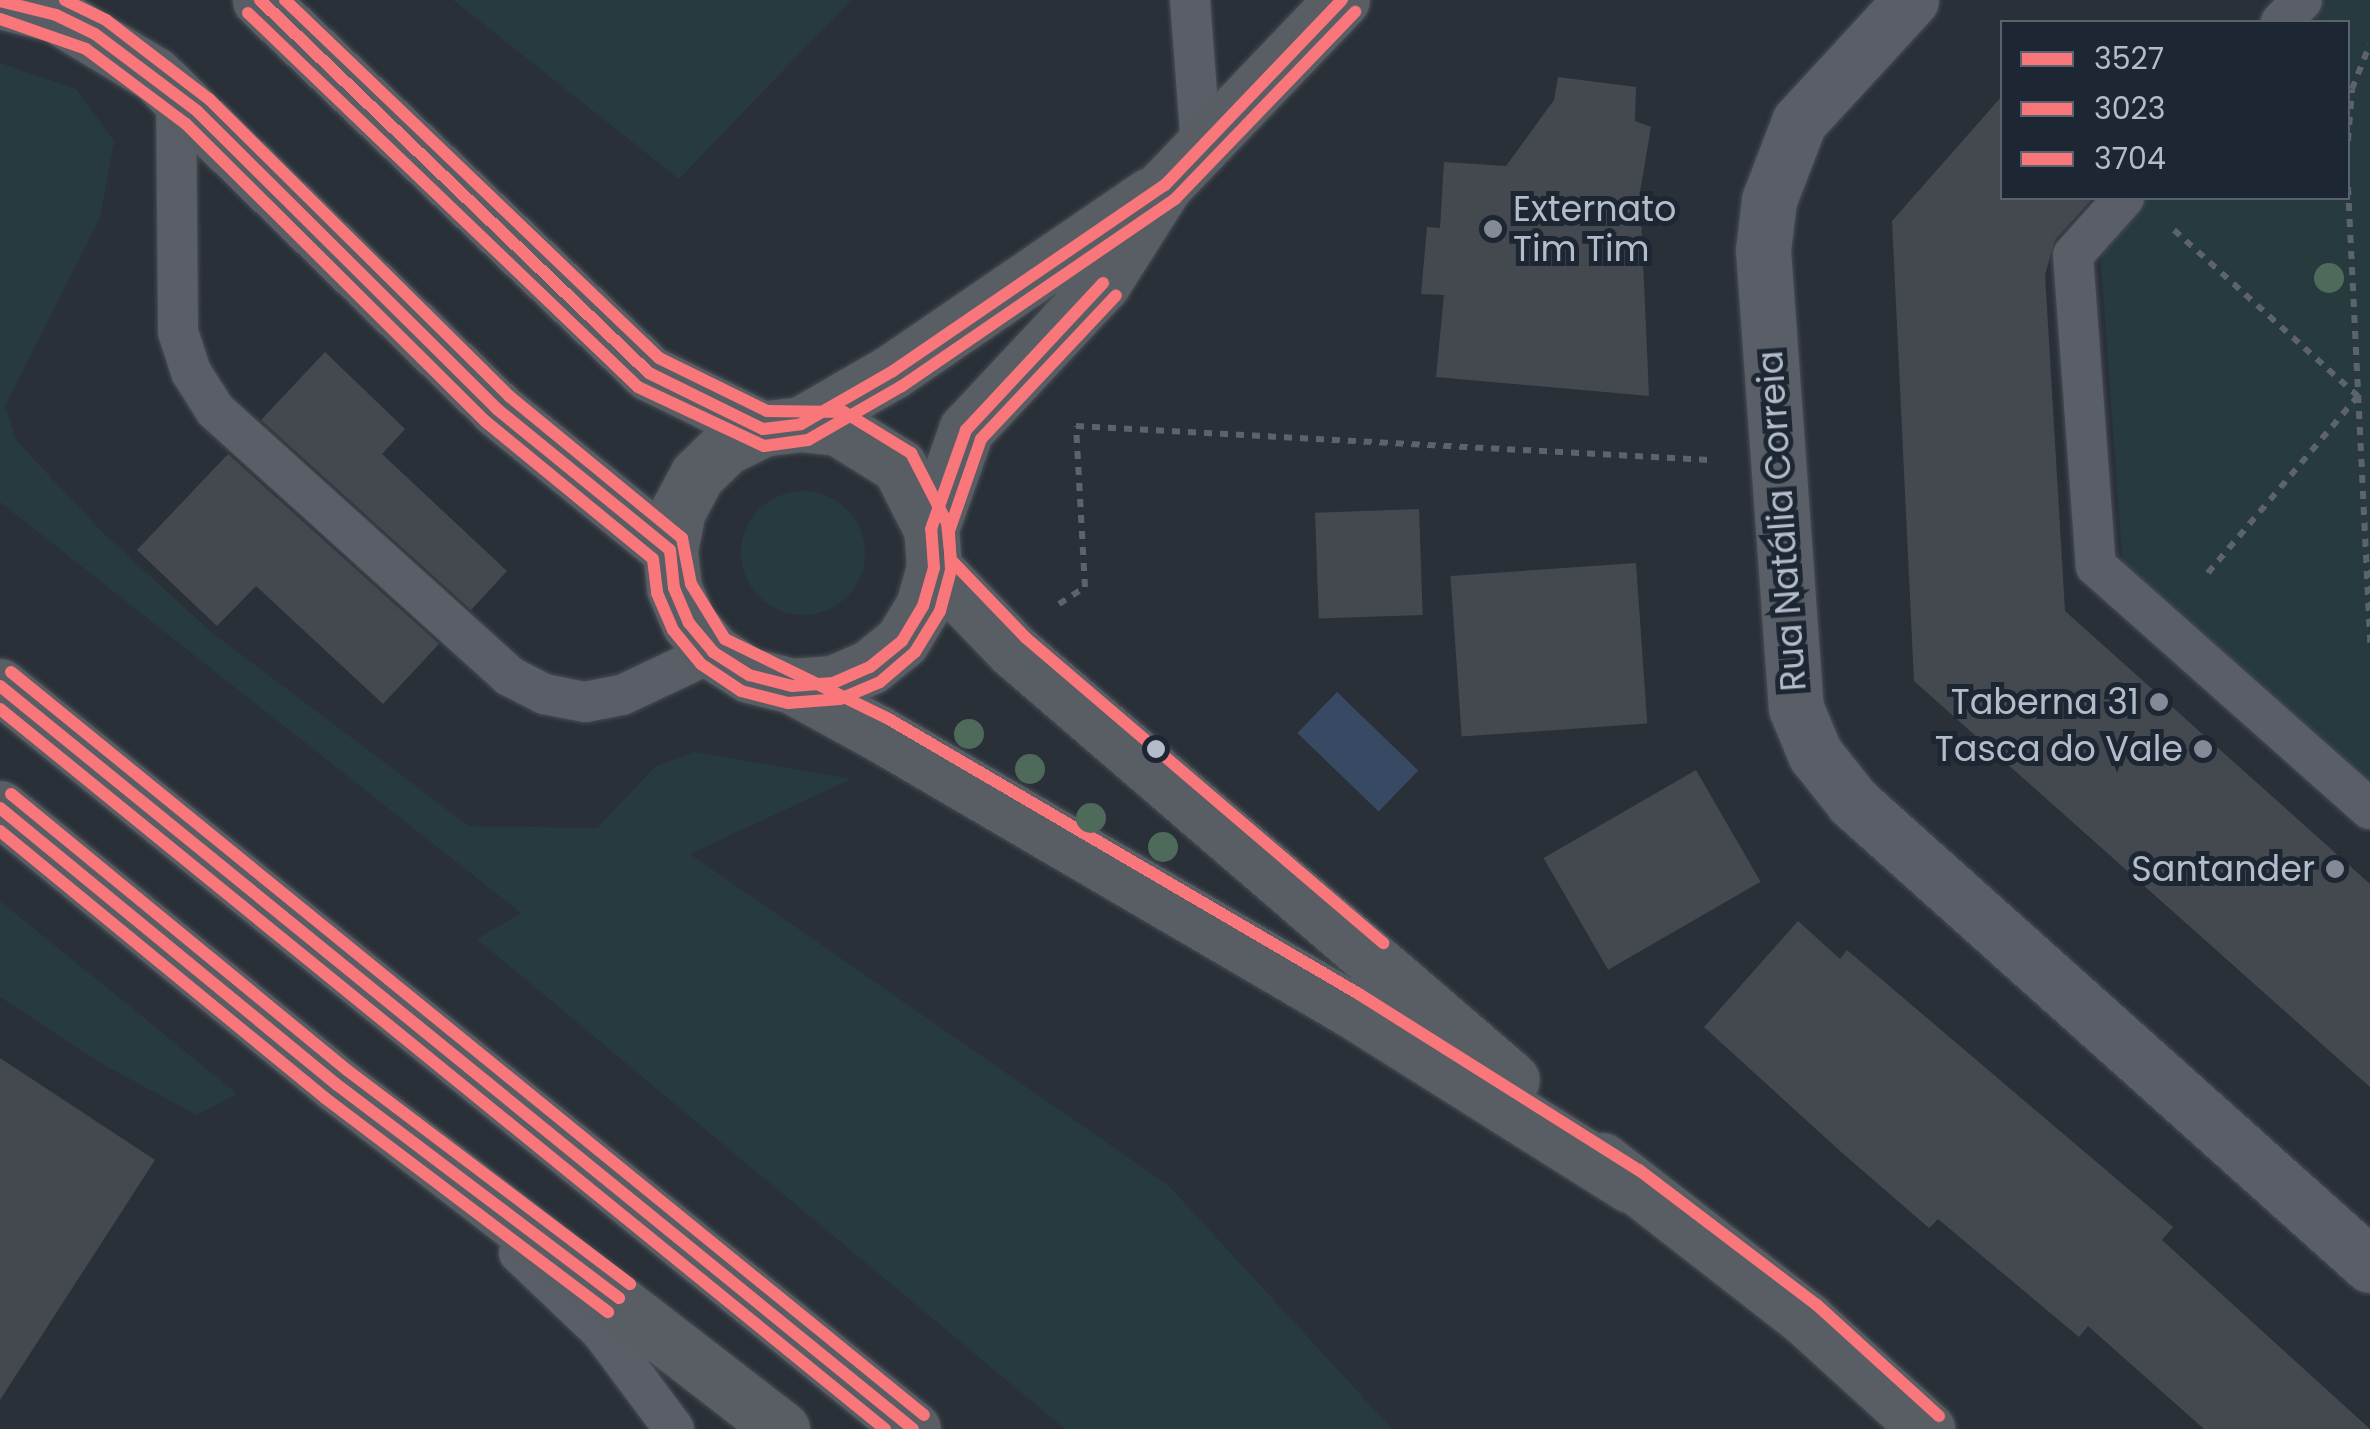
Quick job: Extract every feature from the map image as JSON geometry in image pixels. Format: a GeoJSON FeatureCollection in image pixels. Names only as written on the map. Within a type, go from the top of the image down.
{"type":"FeatureCollection","features":[{"type":"Feature","properties":{"kind":"main road"},"geometry":{"type":"LineString","coordinates":[[260,0],[649,373],[782,426],[838,428],[870,443],[898,466],[933,549],[1014,651],[1630,1184],[1806,1320],[1927,1429]]}},
{"type":"Feature","properties":{"kind":"main road"},"geometry":{"type":"LineString","coordinates":[[792,686],[833,683],[870,668],[902,641],[923,606],[933,549],[966,430],[1103,284],[1183,166],[1342,0]]}},
{"type":"Feature","properties":{"kind":"main road"},"geometry":{"type":"LineString","coordinates":[[0,1],[56,15],[95,34],[176,93],[497,409],[670,550]]}},
{"type":"Feature","properties":{"kind":"main road"},"geometry":{"type":"LineString","coordinates":[[1183,166],[894,372],[782,426],[726,446],[697,475],[678,510],[670,550],[674,588],[689,622],[713,652],[749,676],[792,686],[1350,1010],[1630,1184]]}},
{"type":"Feature","properties":{"kind":"main road"},"geometry":{"type":"LineString","coordinates":[[0,686],[913,1429]]}},
{"type":"Feature","properties":{"kind":"main road"},"geometry":{"type":"LineString","coordinates":[[0,808],[336,1084],[782,1429]]}},
{"type":"Feature","properties":{"kind":"street","name":"Rua Natália Correia"},"geometry":{"type":"LineString","coordinates":[[1911,0],[1799,122],[1779,164],[1763,250],[1789,662],[1796,708],[1815,754],[1853,802],[2370,1266]]}},
{"type":"Feature","properties":{"kind":"lane"},"geometry":{"type":"LineString","coordinates":[[1183,166],[1190,0]]}},
{"type":"Feature","properties":{"kind":"lane"},"geometry":{"type":"LineString","coordinates":[[2284,20],[2302,0]]}},
{"type":"Feature","properties":{"kind":"lane"},"geometry":{"type":"LineString","coordinates":[[176,93],[178,332],[191,372],[215,410],[509,676],[544,694],[585,702],[622,694],[713,652]]}},
{"type":"Feature","properties":{"kind":"lane"},"geometry":{"type":"LineString","coordinates":[[2122,200],[2073,254],[2096,566],[2370,809]]}},
{"type":"Feature","properties":{"kind":"lane"},"geometry":{"type":"LineString","coordinates":[[336,1084],[601,1331],[674,1429]]}},
{"type":"Feature","properties":{"kind":"path"},"geometry":{"type":"LineString","coordinates":[[2350,115],[2352,89],[2370,44]]}},
{"type":"Feature","properties":{"kind":"path"},"geometry":{"type":"LineString","coordinates":[[2349,200],[2370,644]]}},
{"type":"Feature","properties":{"kind":"path"},"geometry":{"type":"LineString","coordinates":[[2167,224],[2358,396]]}},
{"type":"Feature","properties":{"kind":"path"},"geometry":{"type":"LineString","coordinates":[[1014,651],[1040,616],[1085,586],[1076,426],[1024,367]]}},
{"type":"Feature","properties":{"kind":"path"},"geometry":{"type":"LineString","coordinates":[[2164,626],[2358,396],[2370,395]]}},
{"type":"Feature","properties":{"kind":"path"},"geometry":{"type":"LineString","coordinates":[[1076,426],[1776,463]]}},
{"type":"Feature","properties":{"kind":"green space"},"geometry":{"type":"Polygon","coordinates":[[[453,0],[851,0],[679,179],[453,0]]]}},
{"type":"Feature","properties":{"kind":"green space"},"geometry":{"type":"Polygon","coordinates":[[[2324,0],[2370,0],[2370,789],[2123,569],[2100,250],[2145,200],[2350,200],[2350,20],[2306,20],[2324,0]]]}},
{"type":"Feature","properties":{"kind":"green space"},"geometry":{"type":"Polygon","coordinates":[[[0,63],[76,89],[114,141],[100,218],[5,406],[16,440],[104,534],[211,632],[469,826],[597,828],[656,766],[695,752],[851,779],[690,854],[1168,1185],[1392,1429],[1065,1429],[477,939],[521,913],[0,502],[0,63]]]}},
{"type":"Feature","properties":{"kind":"green space"},"geometry":{"type":"Polygon","coordinates":[[[803,491],[827,496],[847,509],[860,529],[865,553],[860,577],[847,597],[827,610],[803,615],[779,610],[759,597],[746,577],[741,553],[746,529],[759,509],[779,496],[803,491]]]}},
{"type":"Feature","properties":{"kind":"green space"},"geometry":{"type":"Polygon","coordinates":[[[0,901],[237,1094],[197,1115],[102,1064],[0,997],[0,901]]]}},
{"type":"Feature","properties":{"kind":"water"},"geometry":{"type":"Polygon","coordinates":[[[1337,692],[1418,770],[1379,811],[1297,733],[1337,692]]]}},
{"type":"Feature","properties":{"kind":"building"},"geometry":{"type":"Polygon","coordinates":[[[1558,77],[1636,87],[1635,121],[1651,127],[1640,192],[1649,396],[1436,377],[1444,295],[1421,294],[1427,227],[1440,228],[1444,162],[1506,166],[1554,100],[1558,77]]]}},
{"type":"Feature","properties":{"kind":"building"},"geometry":{"type":"Polygon","coordinates":[[[2000,98],[2000,200],[2091,200],[2055,240],[2045,275],[2065,611],[2370,884],[2370,1087],[1914,681],[1892,221],[2000,98]]]}},
{"type":"Feature","properties":{"kind":"building"},"geometry":{"type":"Polygon","coordinates":[[[325,352],[405,429],[382,454],[507,571],[471,610],[261,420],[325,352]]]}},
{"type":"Feature","properties":{"kind":"building"},"geometry":{"type":"Polygon","coordinates":[[[228,454],[439,644],[383,704],[256,586],[217,626],[137,550],[228,454]]]}},
{"type":"Feature","properties":{"kind":"building"},"geometry":{"type":"Polygon","coordinates":[[[1419,509],[1423,615],[1319,619],[1315,513],[1419,509]]]}},
{"type":"Feature","properties":{"kind":"building"},"geometry":{"type":"Polygon","coordinates":[[[1636,563],[1647,724],[1462,737],[1450,576],[1636,563]]]}},
{"type":"Feature","properties":{"kind":"building"},"geometry":{"type":"Polygon","coordinates":[[[1696,770],[1760,882],[1608,970],[1544,858],[1696,770]]]}},
{"type":"Feature","properties":{"kind":"building"},"geometry":{"type":"Polygon","coordinates":[[[1798,921],[1840,959],[1847,950],[2173,1227],[2162,1240],[2370,1429],[2204,1429],[2088,1326],[2079,1337],[1938,1219],[1929,1228],[1840,1151],[1704,1027],[1798,921]]]}},
{"type":"Feature","properties":{"kind":"building"},"geometry":{"type":"Polygon","coordinates":[[[0,1058],[155,1160],[0,1400],[0,1058]]]}},
{"type":"Feature","properties":{"kind":"transit line","name":"3704"},"geometry":{"type":"LineString","coordinates":[[65,0],[106,20],[209,99],[509,396],[682,538],[691,584],[725,639],[887,718],[1359,994],[1639,1170],[1817,1305],[1939,1416]]}},
{"type":"Feature","properties":{"kind":"transit line","name":"3527"},"geometry":{"type":"LineString","coordinates":[[260,0],[649,373],[763,429],[801,424],[893,371],[1165,185],[1342,0]]}},
{"type":"Feature","properties":{"kind":"transit line","name":"3704"},"geometry":{"type":"LineString","coordinates":[[285,0],[659,358],[767,411],[844,412],[911,453],[947,523],[951,560],[1026,638],[1383,943]]}},
{"type":"Feature","properties":{"kind":"transit line","name":"3527"},"geometry":{"type":"LineString","coordinates":[[0,1],[56,15],[95,34],[197,111],[497,409],[670,550],[674,588],[689,623],[713,652],[749,675],[792,686],[833,683],[870,667],[902,641],[923,606],[934,568],[931,529],[966,430],[1103,283]]}},
{"type":"Feature","properties":{"kind":"transit line","name":"3023"},"geometry":{"type":"LineString","coordinates":[[248,13],[638,387],[764,446],[808,440],[902,386],[1175,199],[1355,12]]}},
{"type":"Feature","properties":{"kind":"transit line","name":"3023"},"geometry":{"type":"LineString","coordinates":[[0,19],[86,49],[186,124],[485,421],[653,559],[657,593],[673,630],[701,664],[741,691],[788,703],[840,699],[880,682],[915,652],[940,611],[951,570],[949,531],[981,439],[1116,295]]}},
{"type":"Feature","properties":{"kind":"transit line","name":"3704"},"geometry":{"type":"LineString","coordinates":[[11,672],[924,1415]]}},
{"type":"Feature","properties":{"kind":"transit line","name":"3527"},"geometry":{"type":"LineString","coordinates":[[0,686],[913,1429]]}},
{"type":"Feature","properties":{"kind":"transit line","name":"3023"},"geometry":{"type":"LineString","coordinates":[[0,709],[885,1429]]}},
{"type":"Feature","properties":{"kind":"transit line","name":"3704"},"geometry":{"type":"LineString","coordinates":[[11,794],[347,1070],[630,1284]]}},
{"type":"Feature","properties":{"kind":"transit line","name":"3527"},"geometry":{"type":"LineString","coordinates":[[0,808],[336,1084],[619,1298]]}},
{"type":"Feature","properties":{"kind":"transit line","name":"3023"},"geometry":{"type":"LineString","coordinates":[[0,831],[325,1098],[608,1312]]}},
{"type":"Feature","properties":{"kind":"place","name":"Externato Tim Tim"},"geometry":{"type":"Point","coordinates":[1493,229]}},
{"type":"Feature","properties":{"kind":"place","name":"Taberna 31"},"geometry":{"type":"Point","coordinates":[2159,702]}},
{"type":"Feature","properties":{"kind":"place","name":"Tasca do Vale"},"geometry":{"type":"Point","coordinates":[2203,749]}},
{"type":"Feature","properties":{"kind":"place","name":"Santander"},"geometry":{"type":"Point","coordinates":[2335,869]}}]}
